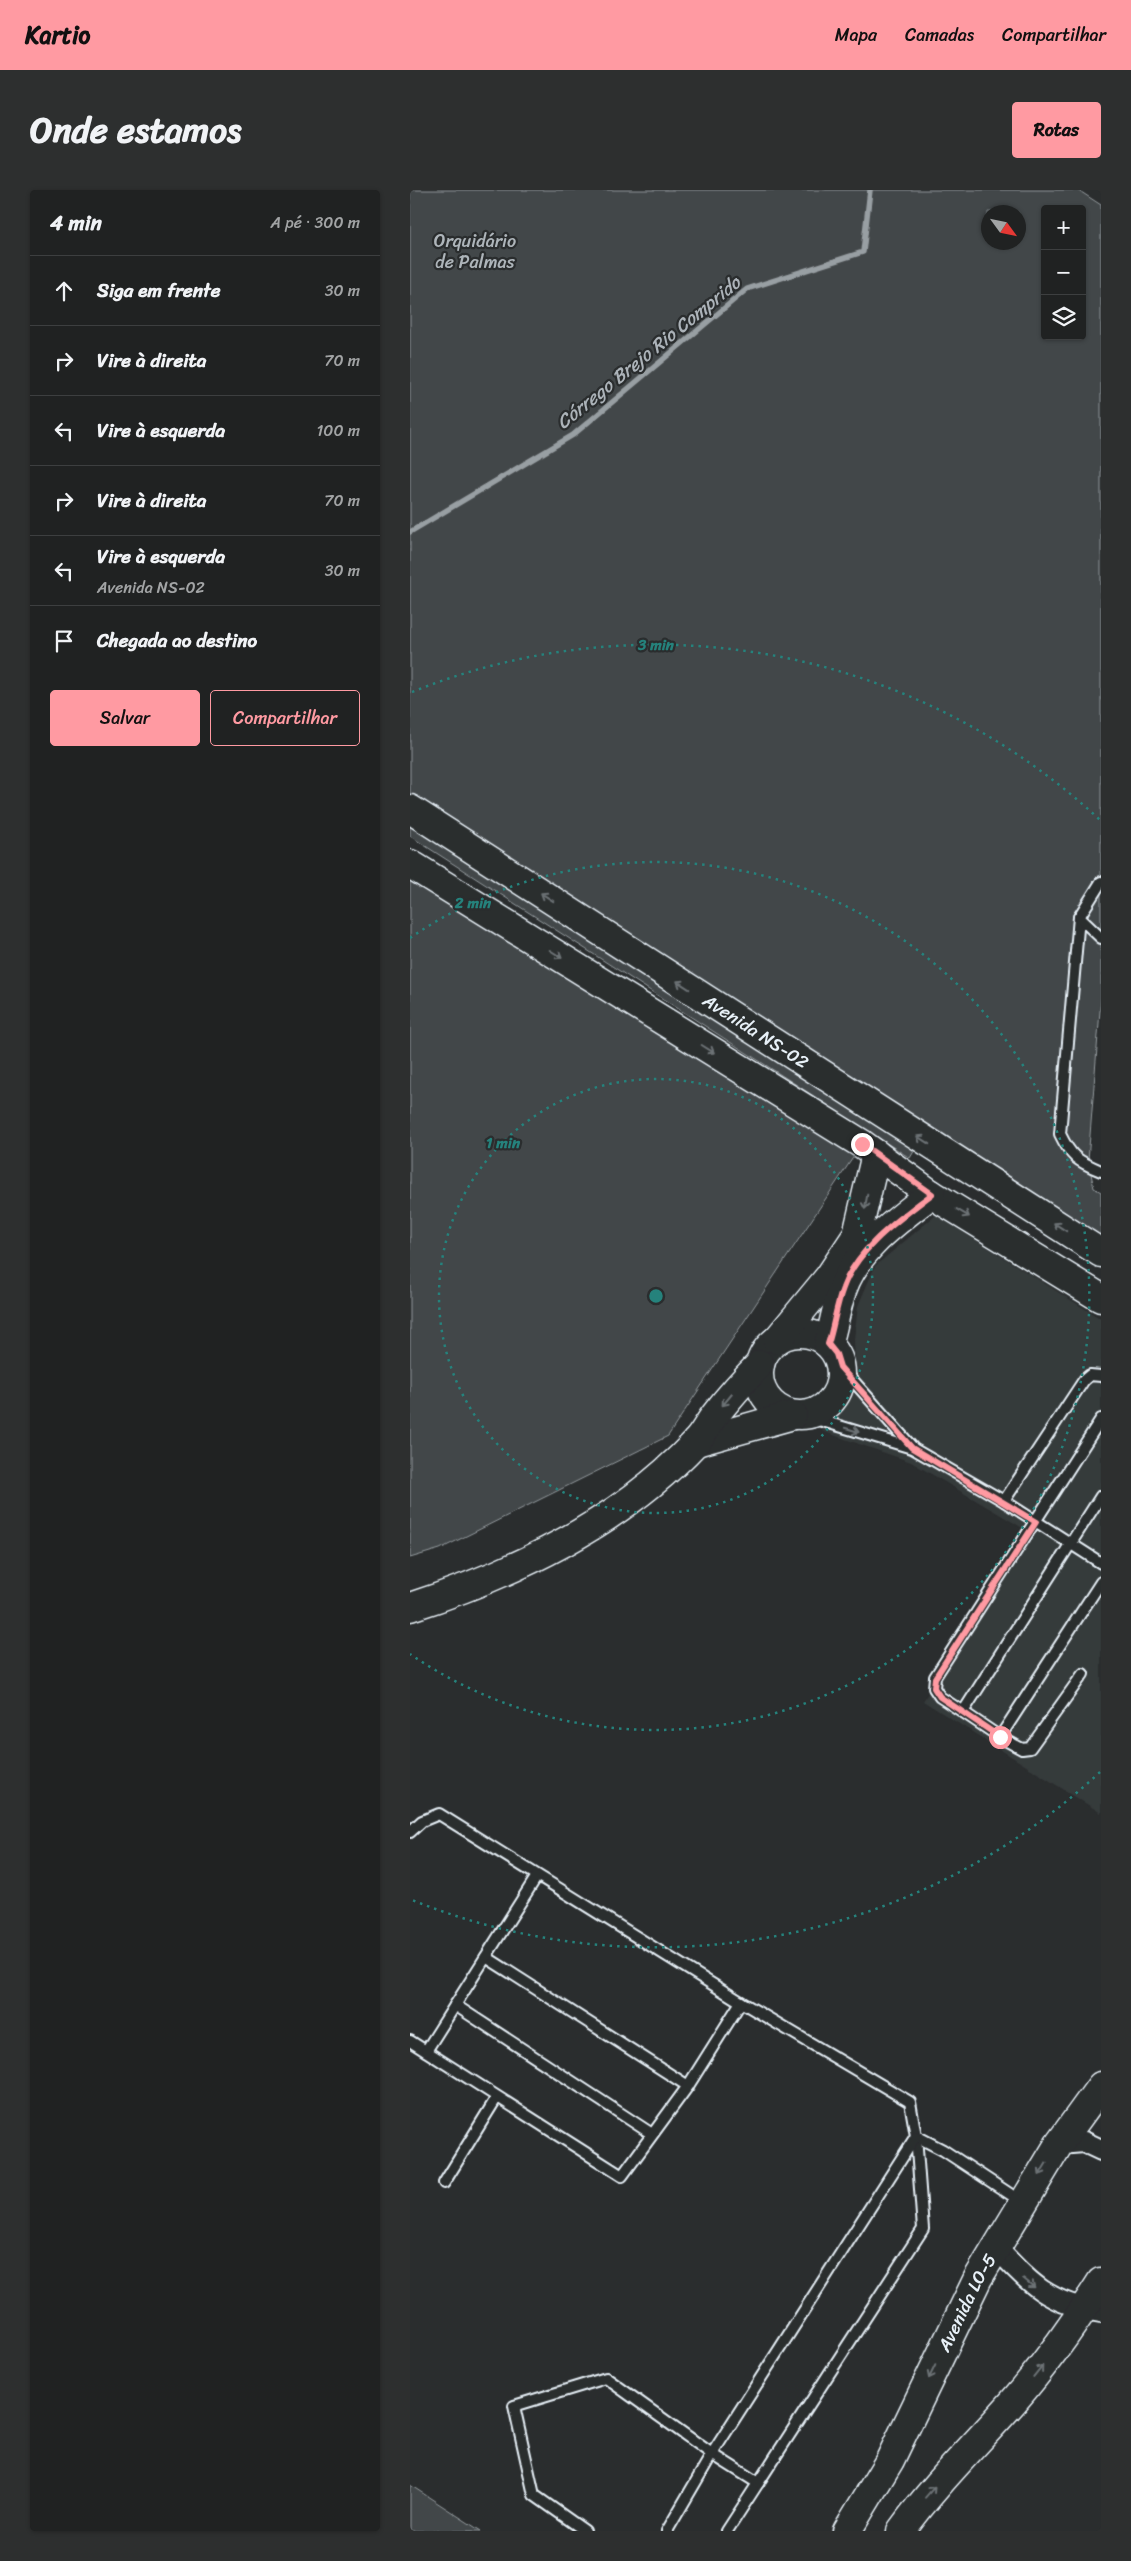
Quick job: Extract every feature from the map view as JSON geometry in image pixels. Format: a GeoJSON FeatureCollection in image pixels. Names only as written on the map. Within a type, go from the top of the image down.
{"type":"FeatureCollection","features":[{"type":"Feature","properties":{"kind":"street","name":"Avenida NS-02"},"geometry":{"type":"LineString","coordinates":[[410,810],[1101,1254]]}},
{"type":"Feature","properties":{"kind":"street"},"geometry":{"type":"LineString","coordinates":[[410,864],[876,1154],[932,1194],[1101,1298]]}},
{"type":"Feature","properties":{"kind":"street"},"geometry":{"type":"LineString","coordinates":[[410,1607],[466,1589],[558,1545],[616,1510],[658,1478],[696,1442],[719,1410],[760,1364],[767,1351],[829,1277],[857,1235],[876,1154]]}},
{"type":"Feature","properties":{"kind":"street"},"geometry":{"type":"LineString","coordinates":[[696,1442],[819,1411],[829,1404],[837,1393],[841,1380],[834,1355],[842,1288],[857,1262],[875,1242],[932,1194]]}},
{"type":"Feature","properties":{"kind":"street"},"geometry":{"type":"LineString","coordinates":[[777,1340],[798,1333],[808,1334],[834,1355]]}},
{"type":"Feature","properties":{"kind":"street"},"geometry":{"type":"LineString","coordinates":[[760,1364],[759,1381],[765,1397],[777,1409],[799,1416]]}},
{"type":"Feature","properties":{"kind":"street","name":"Avenida LO-5"},"geometry":{"type":"LineString","coordinates":[[847,2531],[890,2460],[978,2278],[1059,2144],[1101,2086]]}},
{"type":"Feature","properties":{"kind":"street"},"geometry":{"type":"LineString","coordinates":[[1059,2144],[1084,2142],[1101,2150]]}},
{"type":"Feature","properties":{"kind":"street"},"geometry":{"type":"LineString","coordinates":[[996,2248],[1024,2279],[1044,2294],[1092,2310]]}},
{"type":"Feature","properties":{"kind":"street"},"geometry":{"type":"LineString","coordinates":[[900,2531],[926,2495],[1013,2402],[1092,2310],[1101,2282]]}},
{"type":"Feature","properties":{"kind":"lane"},"geometry":{"type":"LineString","coordinates":[[1101,882],[1079,917],[1060,1134],[1069,1152],[1080,1162],[1101,1171]]}},
{"type":"Feature","properties":{"kind":"lane"},"geometry":{"type":"LineString","coordinates":[[1079,917],[1101,938]]}},
{"type":"Feature","properties":{"kind":"lane"},"geometry":{"type":"LineString","coordinates":[[834,1355],[912,1448]]}},
{"type":"Feature","properties":{"kind":"lane"},"geometry":{"type":"LineString","coordinates":[[1004,1501],[1084,1380],[1090,1375],[1101,1376]]}},
{"type":"Feature","properties":{"kind":"lane"},"geometry":{"type":"LineString","coordinates":[[799,1416],[912,1448],[1004,1501],[1101,1563]]}},
{"type":"Feature","properties":{"kind":"lane"},"geometry":{"type":"LineString","coordinates":[[1083,1674],[1030,1748],[1022,1749],[1000,1737],[940,1697],[934,1688],[935,1678],[1101,1419]]}},
{"type":"Feature","properties":{"kind":"lane"},"geometry":{"type":"LineString","coordinates":[[963,1712],[1101,1496]]}},
{"type":"Feature","properties":{"kind":"lane"},"geometry":{"type":"LineString","coordinates":[[1000,1737],[1101,1582]]}},
{"type":"Feature","properties":{"kind":"lane"},"geometry":{"type":"LineString","coordinates":[[410,1832],[422,1821],[439,1814],[741,2002],[910,2102],[916,2136],[923,2228],[727,2531]]}},
{"type":"Feature","properties":{"kind":"lane"},"geometry":{"type":"LineString","coordinates":[[426,2051],[537,1876]]}},
{"type":"Feature","properties":{"kind":"lane"},"geometry":{"type":"LineString","coordinates":[[486,1957],[688,2086]]}},
{"type":"Feature","properties":{"kind":"lane"},"geometry":{"type":"LineString","coordinates":[[410,2041],[622,2176],[688,2086],[741,2002]]}},
{"type":"Feature","properties":{"kind":"lane"},"geometry":{"type":"LineString","coordinates":[[455,2005],[652,2134]]}},
{"type":"Feature","properties":{"kind":"lane"},"geometry":{"type":"LineString","coordinates":[[444,2183],[497,2097]]}},
{"type":"Feature","properties":{"kind":"lane"},"geometry":{"type":"LineString","coordinates":[[916,2136],[943,2150],[1023,2202]]}},
{"type":"Feature","properties":{"kind":"lane"},"geometry":{"type":"LineString","coordinates":[[667,2531],[712,2454],[916,2136]]}},
{"type":"Feature","properties":{"kind":"lane"},"geometry":{"type":"LineString","coordinates":[[585,2531],[534,2495],[514,2406],[606,2378],[712,2454],[758,2482]]}},
{"type":"Feature","properties":{"kind":"shaded area"},"geometry":{"type":"Polygon","coordinates":[[[936,1215],[1101,1319],[1101,1813],[923,1701],[1031,1533],[911,1462],[822,1431],[848,1399],[855,1363],[854,1339],[858,1306],[875,1266],[936,1215]]]}},
{"type":"Feature","properties":{"kind":"green space","name":"Orquidário de Palmas"},"geometry":{"type":"Polygon","coordinates":[[[410,190],[1078,190],[1101,205],[1101,998],[1088,1160],[1094,1188],[1101,1192],[1101,1248],[925,1133],[910,1158],[410,836],[410,190]]]}},
{"type":"Feature","properties":{"kind":"green space"},"geometry":{"type":"Polygon","coordinates":[[[410,864],[862,1144],[668,1436],[440,1549],[410,1558],[410,864]]]}},
{"type":"Feature","properties":{"kind":"green space"},"geometry":{"type":"Polygon","coordinates":[[[410,2485],[481,2531],[410,2531],[410,2485]]]}},
{"type":"Feature","properties":{"kind":"waterway","name":"Córrego Brejo Rio Comprido"},"geometry":{"type":"LineString","coordinates":[[410,532],[573,435],[747,289],[863,252],[870,190]]}},
{"type":"Feature","properties":{"kind":"route"},"geometry":{"type":"LineString","coordinates":[[862,1144],[932,1194],[875,1242],[857,1262],[842,1288],[828,1344],[836,1354],[840,1367],[872,1399],[912,1448],[1004,1501],[1036,1522],[935,1678],[934,1688],[940,1697],[1000,1737]]}}]}
